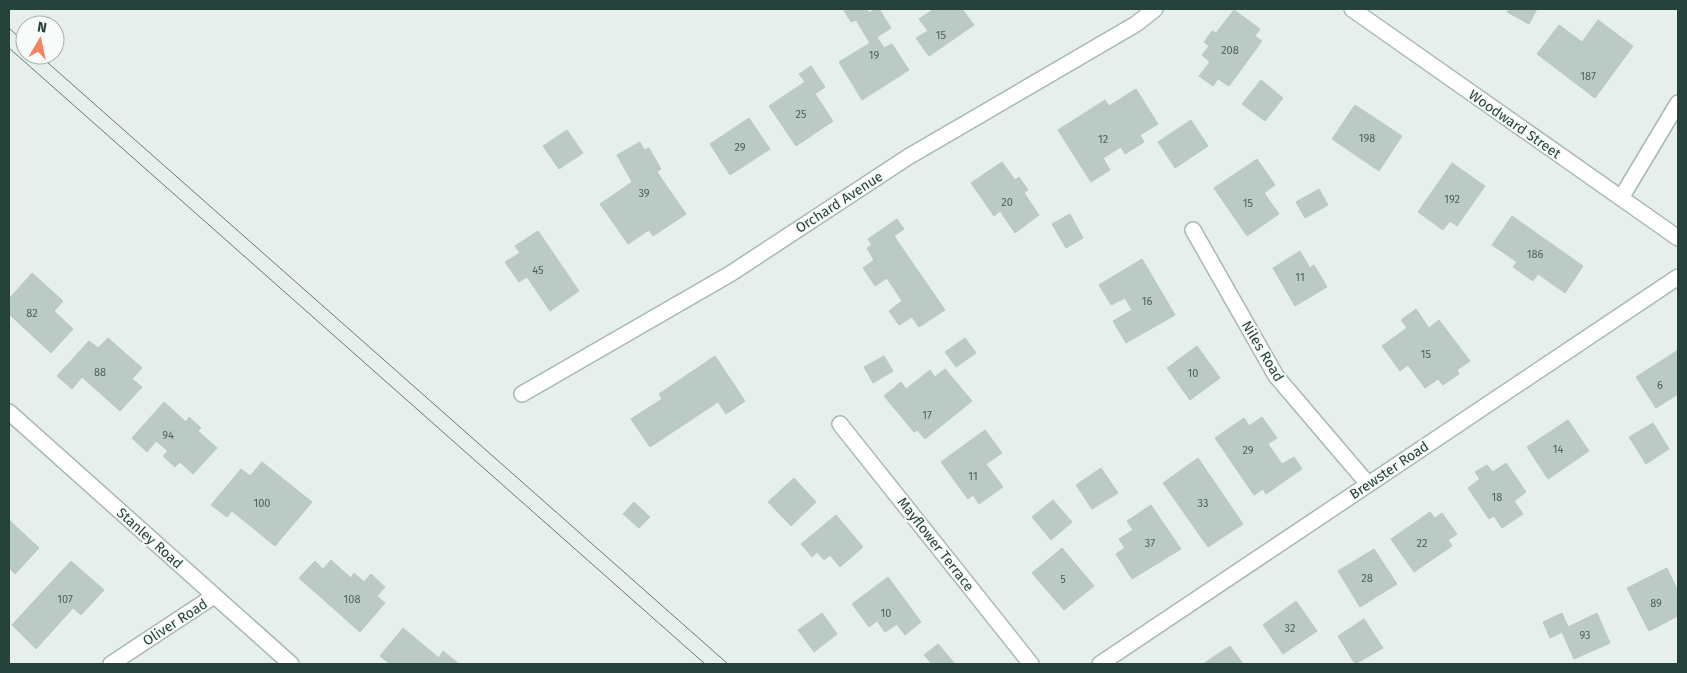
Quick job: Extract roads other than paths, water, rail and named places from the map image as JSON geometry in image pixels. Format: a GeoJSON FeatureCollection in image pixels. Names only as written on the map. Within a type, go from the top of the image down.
{"type":"FeatureCollection","features":[{"type":"Feature","properties":{"kind":"street","name":"Orchard Avenue"},"geometry":{"type":"LineString","coordinates":[[522,394],[730,274],[908,157],[1136,24],[1155,9]]}},
{"type":"Feature","properties":{"kind":"street","name":"Woodward Street"},"geometry":{"type":"LineString","coordinates":[[1352,9],[1678,238]]}},
{"type":"Feature","properties":{"kind":"street"},"geometry":{"type":"LineString","coordinates":[[1621,198],[1678,103]]}},
{"type":"Feature","properties":{"kind":"street","name":"Niles Road"},"geometry":{"type":"LineString","coordinates":[[1193,230],[1276,376],[1368,484]]}},
{"type":"Feature","properties":{"kind":"street","name":"Brewster Road"},"geometry":{"type":"LineString","coordinates":[[1100,664],[1678,277]]}},
{"type":"Feature","properties":{"kind":"street","name":"Stanley Road"},"geometry":{"type":"LineString","coordinates":[[9,412],[291,664]]}},
{"type":"Feature","properties":{"kind":"street","name":"Mayflower Terrace"},"geometry":{"type":"LineString","coordinates":[[840,424],[1031,664]]}},
{"type":"Feature","properties":{"kind":"street","name":"Oliver Road"},"geometry":{"type":"LineString","coordinates":[[111,664],[214,596]]}},
{"type":"Feature","properties":{"kind":"tram line"},"geometry":{"type":"LineString","coordinates":[[9,28],[15,34]]}},
{"type":"Feature","properties":{"kind":"tram line"},"geometry":{"type":"LineString","coordinates":[[9,48],[705,664]]}},
{"type":"Feature","properties":{"kind":"tram line"},"geometry":{"type":"LineString","coordinates":[[50,65],[728,664]]}}]}
